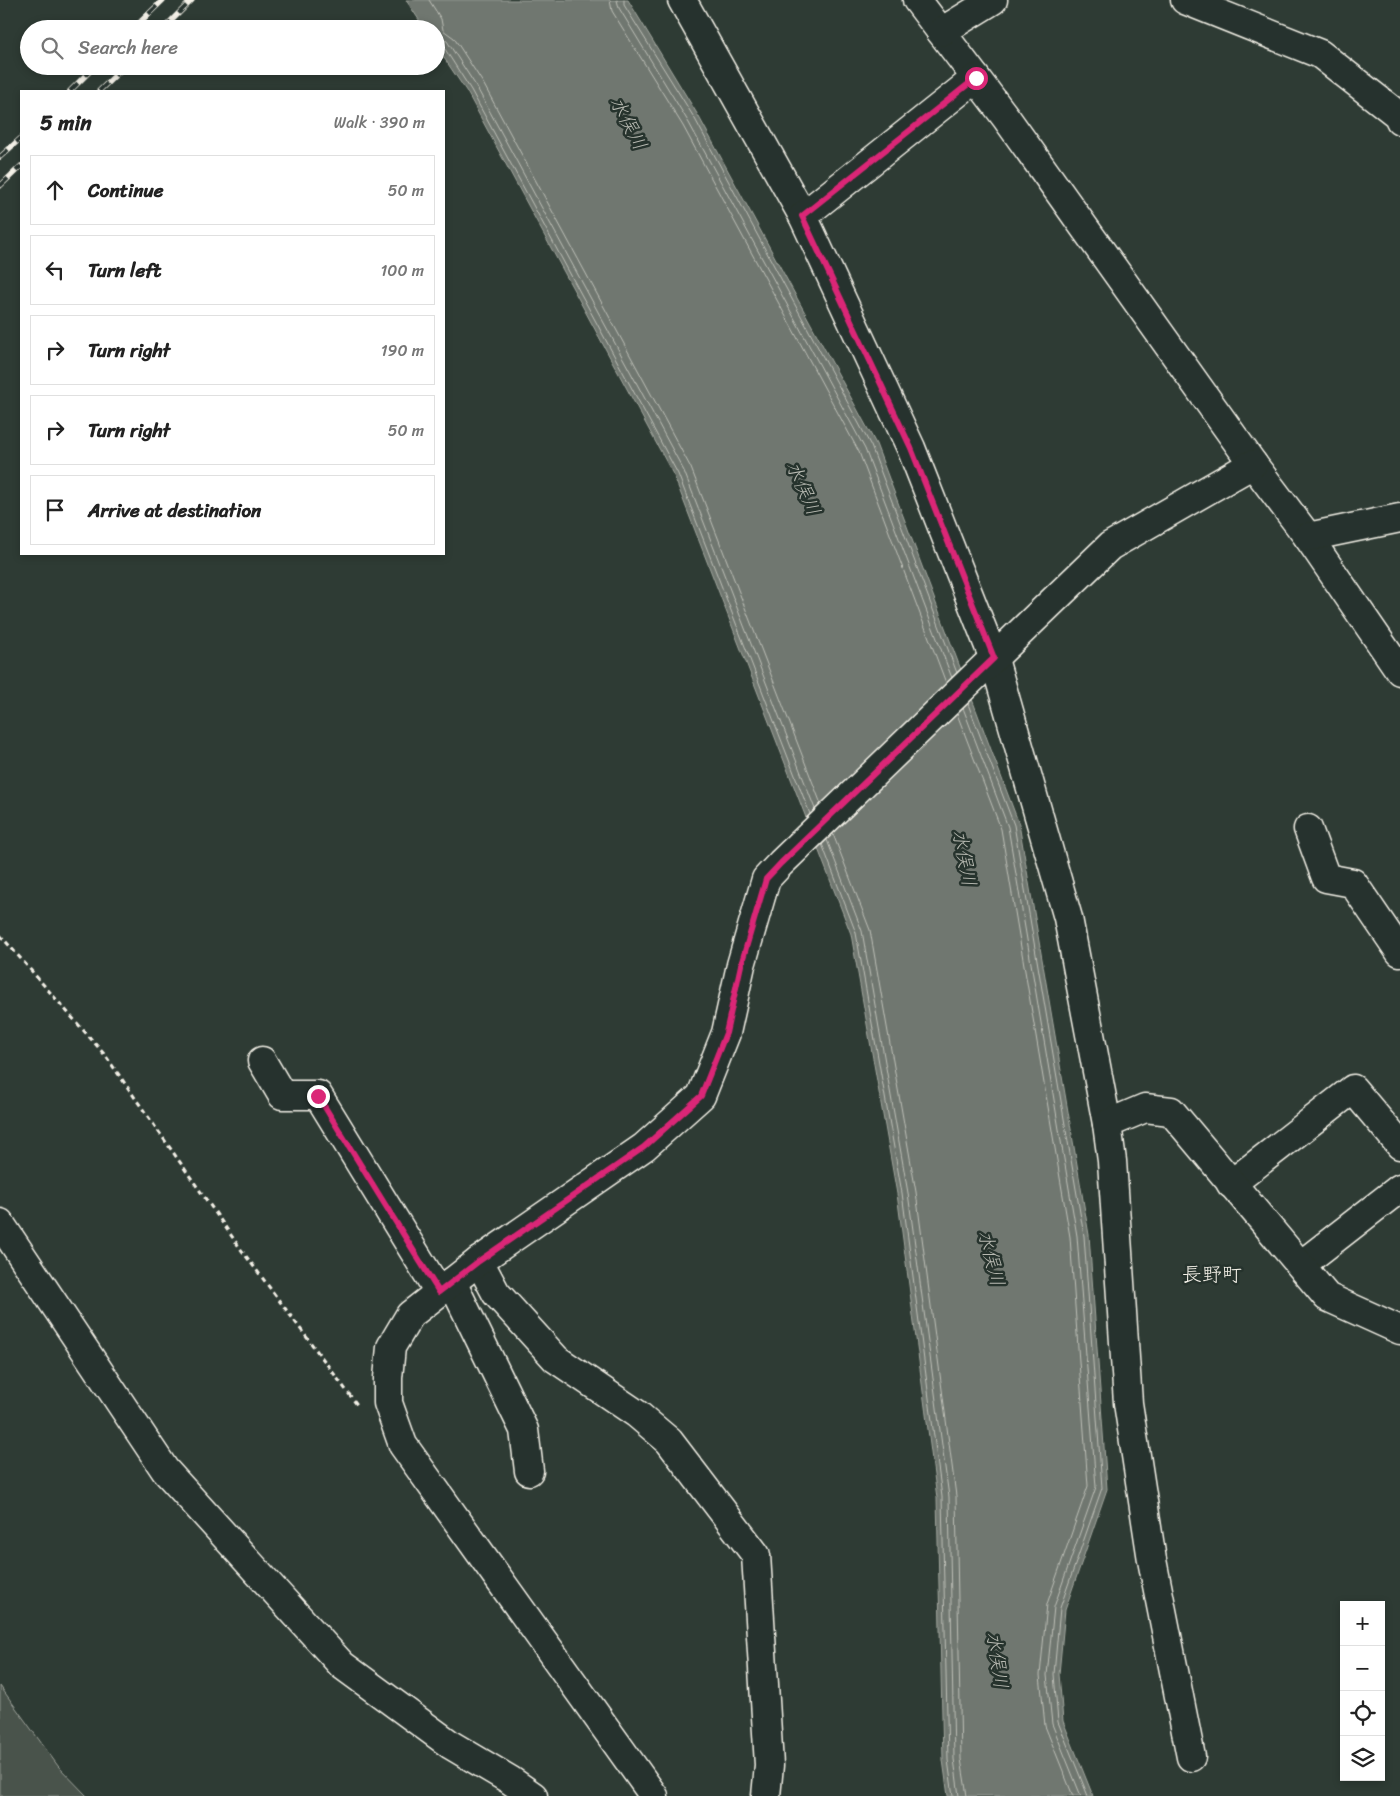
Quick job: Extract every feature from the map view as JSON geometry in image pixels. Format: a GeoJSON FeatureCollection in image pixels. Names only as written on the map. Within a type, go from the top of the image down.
{"type":"FeatureCollection","features":[{"type":"Feature","properties":{"kind":"street"},"geometry":{"type":"LineString","coordinates":[[682,0],[802,216],[911,448],[986,667],[1068,918],[1107,1124],[1112,1161],[1128,1403],[1152,1560],[1191,1757]]}},
{"type":"Feature","properties":{"kind":"street"},"geometry":{"type":"LineString","coordinates":[[917,0],[976,78],[1253,464],[1308,537],[1400,671]]}},
{"type":"Feature","properties":{"kind":"street"},"geometry":{"type":"LineString","coordinates":[[941,32],[993,0]]}},
{"type":"Feature","properties":{"kind":"street"},"geometry":{"type":"LineString","coordinates":[[1185,0],[1320,54],[1398,115],[1400,120]]}},
{"type":"Feature","properties":{"kind":"street"},"geometry":{"type":"LineString","coordinates":[[802,216],[976,78]]}},
{"type":"Feature","properties":{"kind":"street"},"geometry":{"type":"LineString","coordinates":[[654,1796],[403,1445],[388,1403],[391,1347],[410,1315],[479,1261],[644,1147],[701,1096],[726,1033],[741,965],[766,879],[781,863],[1110,546],[1253,464]]}},
{"type":"Feature","properties":{"kind":"street"},"geometry":{"type":"LineString","coordinates":[[1308,537],[1400,518]]}},
{"type":"Feature","properties":{"kind":"street"},"geometry":{"type":"LineString","coordinates":[[1308,829],[1326,878],[1353,883],[1400,952]]}},
{"type":"Feature","properties":{"kind":"street"},"geometry":{"type":"LineString","coordinates":[[262,1061],[282,1096],[318,1096],[445,1287],[524,1430],[529,1471]]}},
{"type":"Feature","properties":{"kind":"street"},"geometry":{"type":"LineString","coordinates":[[1231,1184],[1353,1089],[1400,1145]]}},
{"type":"Feature","properties":{"kind":"street"},"geometry":{"type":"LineString","coordinates":[[1107,1124],[1145,1108],[1170,1111],[1326,1297],[1400,1330]]}},
{"type":"Feature","properties":{"kind":"street"},"geometry":{"type":"LineString","coordinates":[[1300,1266],[1400,1188]]}},
{"type":"Feature","properties":{"kind":"street"},"geometry":{"type":"LineString","coordinates":[[0,1223],[165,1470],[342,1665],[451,1745],[533,1796]]}},
{"type":"Feature","properties":{"kind":"street"},"geometry":{"type":"LineString","coordinates":[[479,1261],[496,1293],[556,1359],[637,1414],[669,1441],[756,1555],[769,1765],[766,1796]]}},
{"type":"Feature","properties":{"kind":"path"},"geometry":{"type":"LineString","coordinates":[[0,935],[105,1055],[240,1248],[359,1407]]}},
{"type":"Feature","properties":{"kind":"shaded area"},"geometry":{"type":"Polygon","coordinates":[[[0,1686],[58,1766],[87,1796],[0,1796],[0,1686]]]}},
{"type":"Feature","properties":{"kind":"water","name":"水俣川"},"geometry":{"type":"Polygon","coordinates":[[[406,0],[628,0],[699,117],[876,444],[1019,824],[1089,1235],[1107,1489],[1065,1610],[1059,1674],[1063,1721],[1093,1796],[948,1796],[943,1760],[937,1498],[897,1194],[851,934],[674,476],[467,92],[445,59],[445,20],[419,20],[406,0]]]}},
{"type":"Feature","properties":{"kind":"railway"},"geometry":{"type":"LineString","coordinates":[[142,20],[163,0]]}},
{"type":"Feature","properties":{"kind":"railway"},"geometry":{"type":"LineString","coordinates":[[172,20],[192,0]]}},
{"type":"Feature","properties":{"kind":"railway"},"geometry":{"type":"LineString","coordinates":[[71,90],[86,75]]}},
{"type":"Feature","properties":{"kind":"railway"},"geometry":{"type":"LineString","coordinates":[[100,90],[116,75]]}},
{"type":"Feature","properties":{"kind":"railway"},"geometry":{"type":"LineString","coordinates":[[0,157],[20,139]]}},
{"type":"Feature","properties":{"kind":"railway"},"geometry":{"type":"LineString","coordinates":[[0,186],[20,167]]}},
{"type":"Feature","properties":{"kind":"district","name":"長野町"},"geometry":{"type":"Point","coordinates":[1212,1274]}},
{"type":"Feature","properties":{"kind":"route"},"geometry":{"type":"LineString","coordinates":[[318,1096],[439,1292],[479,1261],[644,1147],[701,1096],[726,1033],[741,965],[766,879],[994,658],[911,448],[802,216],[976,78]]}}]}
